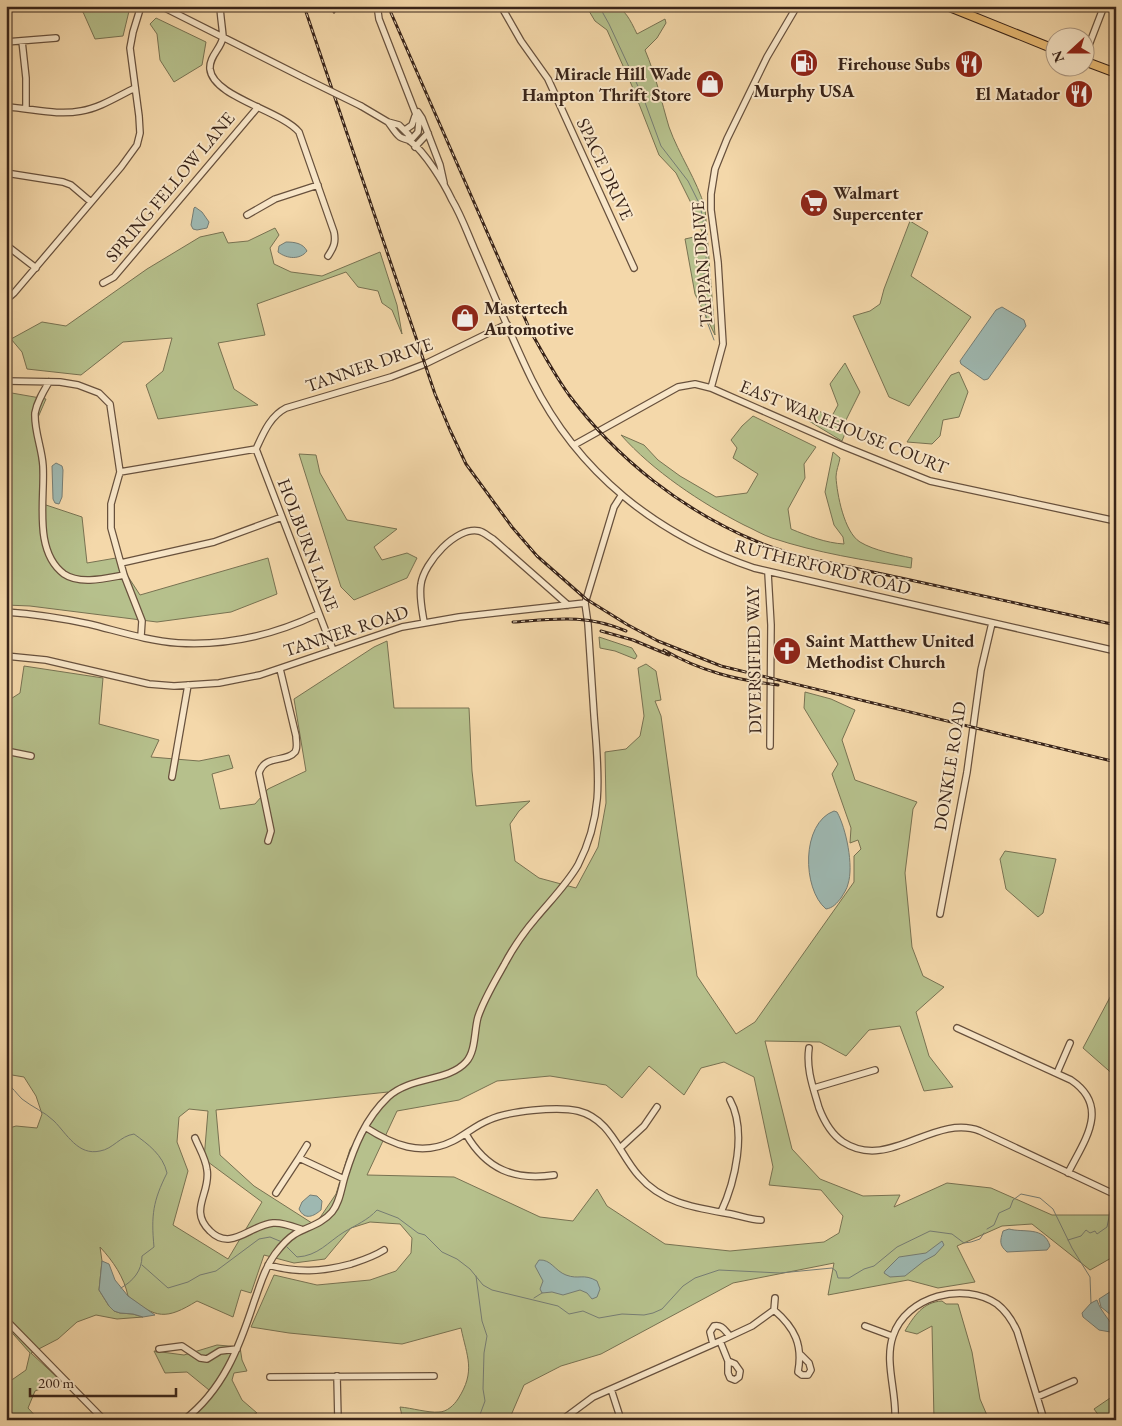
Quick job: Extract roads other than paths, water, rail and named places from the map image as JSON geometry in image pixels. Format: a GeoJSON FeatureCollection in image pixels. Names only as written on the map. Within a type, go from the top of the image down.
{"type":"FeatureCollection","features":[{"type":"Feature","properties":{"kind":"main road"},"geometry":{"type":"LineString","coordinates":[[947,6],[1044,45]]}},
{"type":"Feature","properties":{"kind":"main road"},"geometry":{"type":"LineString","coordinates":[[1094,64],[1116,73]]}},
{"type":"Feature","properties":{"kind":"street"},"geometry":{"type":"LineString","coordinates":[[6,300],[36,268],[137,145],[140,124],[130,45],[142,6]]}},
{"type":"Feature","properties":{"kind":"street","name":"RUTHERFORD ROAD"},"geometry":{"type":"LineString","coordinates":[[161,6],[399,126],[409,135],[410,141]]}},
{"type":"Feature","properties":{"kind":"street"},"geometry":{"type":"LineString","coordinates":[[220,6],[223,37],[212,58],[210,66],[213,77],[220,87],[282,118],[292,124],[299,132],[336,240],[334,248],[328,256]]}},
{"type":"Feature","properties":{"kind":"street"},"geometry":{"type":"LineString","coordinates":[[380,6],[378,12],[379,19],[419,122],[419,130],[410,141]]}},
{"type":"Feature","properties":{"kind":"street","name":"SPACE DRIVE"},"geometry":{"type":"LineString","coordinates":[[501,6],[521,41],[548,79],[634,268]]}},
{"type":"Feature","properties":{"kind":"street","name":"TAPPAN DRIVE"},"geometry":{"type":"LineString","coordinates":[[712,388],[723,338],[711,194],[715,169],[727,139],[767,57],[797,6]]}},
{"type":"Feature","properties":{"kind":"street"},"geometry":{"type":"LineString","coordinates":[[1094,33],[1104,6]]}},
{"type":"Feature","properties":{"kind":"street"},"geometry":{"type":"LineString","coordinates":[[6,42],[56,38]]}},
{"type":"Feature","properties":{"kind":"street"},"geometry":{"type":"LineString","coordinates":[[22,41],[26,78],[26,109]]}},
{"type":"Feature","properties":{"kind":"street"},"geometry":{"type":"LineString","coordinates":[[6,107],[62,113],[81,111],[100,105],[135,88]]}},
{"type":"Feature","properties":{"kind":"street"},"geometry":{"type":"LineString","coordinates":[[405,130],[412,126],[414,122],[414,106]]}},
{"type":"Feature","properties":{"kind":"street"},"geometry":{"type":"LineString","coordinates":[[414,106],[422,118],[428,133],[446,187]]}},
{"type":"Feature","properties":{"kind":"street","name":"SPRING FELLOW LANE"},"geometry":{"type":"LineString","coordinates":[[102,283],[114,277],[258,107]]}},
{"type":"Feature","properties":{"kind":"street","name":"RUTHERFORD ROAD"},"geometry":{"type":"LineString","coordinates":[[388,122],[396,134],[410,141],[426,159],[446,187],[542,399],[564,434],[594,470],[621,496],[657,522],[692,543],[730,560],[768,573],[1116,651]]}},
{"type":"Feature","properties":{"kind":"street"},"geometry":{"type":"LineString","coordinates":[[415,147],[428,133]]}},
{"type":"Feature","properties":{"kind":"street"},"geometry":{"type":"LineString","coordinates":[[6,174],[64,182],[91,202]]}},
{"type":"Feature","properties":{"kind":"street"},"geometry":{"type":"LineString","coordinates":[[246,215],[276,199],[318,185]]}},
{"type":"Feature","properties":{"kind":"street"},"geometry":{"type":"LineString","coordinates":[[6,245],[36,268]]}},
{"type":"Feature","properties":{"kind":"street","name":"TANNER DRIVE"},"geometry":{"type":"LineString","coordinates":[[256,450],[273,418],[281,410],[391,377],[425,364],[507,324]]}},
{"type":"Feature","properties":{"kind":"street"},"geometry":{"type":"LineString","coordinates":[[6,381],[69,383],[87,387],[99,393],[108,401],[112,411],[120,472],[112,496],[110,518],[124,575],[139,612],[142,627],[141,636]]}},
{"type":"Feature","properties":{"kind":"street"},"geometry":{"type":"LineString","coordinates":[[49,382],[39,400],[35,418],[42,464],[42,526],[45,542],[53,561],[68,576],[91,580],[124,575]]}},
{"type":"Feature","properties":{"kind":"street","name":"EAST WAREHOUSE COURT"},"geometry":{"type":"LineString","coordinates":[[574,445],[678,387],[695,384],[712,388],[843,446],[930,481],[1116,521]]}},
{"type":"Feature","properties":{"kind":"street"},"geometry":{"type":"LineString","coordinates":[[120,472],[256,450]]}},
{"type":"Feature","properties":{"kind":"street","name":"HOLBURN LANE"},"geometry":{"type":"LineString","coordinates":[[256,450],[333,650]]}},
{"type":"Feature","properties":{"kind":"street"},"geometry":{"type":"LineString","coordinates":[[184,1420],[212,1394],[227,1371],[268,1265],[286,1240],[321,1222],[332,1212],[339,1198],[354,1148],[365,1127],[379,1107],[398,1089],[414,1082],[453,1072],[466,1062],[472,1051],[480,1013],[505,962],[527,929],[569,879],[584,852],[595,818],[599,788],[585,603],[614,507],[621,496]]}},
{"type":"Feature","properties":{"kind":"street"},"geometry":{"type":"LineString","coordinates":[[122,563],[219,541],[282,517]]}},
{"type":"Feature","properties":{"kind":"street"},"geometry":{"type":"LineString","coordinates":[[424,622],[420,593],[425,571],[438,551],[469,532],[480,531],[493,539],[568,605]]}},
{"type":"Feature","properties":{"kind":"street","name":"DIVERSIFIED WAY"},"geometry":{"type":"LineString","coordinates":[[768,573],[771,624],[770,746]]}},
{"type":"Feature","properties":{"kind":"street","name":"TANNER ROAD"},"geometry":{"type":"LineString","coordinates":[[6,656],[53,662],[149,684],[188,685],[240,680],[280,669],[385,631],[424,622],[585,603]]}},
{"type":"Feature","properties":{"kind":"street"},"geometry":{"type":"LineString","coordinates":[[6,612],[48,616],[178,643],[231,641],[279,630],[318,614]]}},
{"type":"Feature","properties":{"kind":"street","name":"DONKLE ROAD"},"geometry":{"type":"LineString","coordinates":[[940,914],[966,778],[977,696],[992,623]]}},
{"type":"Feature","properties":{"kind":"street"},"geometry":{"type":"LineString","coordinates":[[268,841],[271,831],[259,773],[261,767],[266,763],[290,755],[297,748],[296,736],[280,669]]}},
{"type":"Feature","properties":{"kind":"street"},"geometry":{"type":"LineString","coordinates":[[172,777],[188,685]]}},
{"type":"Feature","properties":{"kind":"street"},"geometry":{"type":"LineString","coordinates":[[6,751],[31,756]]}},
{"type":"Feature","properties":{"kind":"street"},"geometry":{"type":"LineString","coordinates":[[957,1028],[1057,1072],[1083,1088],[1092,1111],[1090,1127],[1068,1173]]}},
{"type":"Feature","properties":{"kind":"street"},"geometry":{"type":"LineString","coordinates":[[1057,1072],[1070,1043]]}},
{"type":"Feature","properties":{"kind":"street"},"geometry":{"type":"LineString","coordinates":[[810,1048],[808,1068],[821,1114],[828,1127],[841,1140],[856,1148],[870,1151],[884,1150],[951,1128],[964,1127],[980,1131],[1116,1195]]}},
{"type":"Feature","properties":{"kind":"street"},"geometry":{"type":"LineString","coordinates":[[814,1088],[875,1070]]}},
{"type":"Feature","properties":{"kind":"street"},"geometry":{"type":"LineString","coordinates":[[721,1212],[734,1174],[738,1153],[737,1127],[730,1100]]}},
{"type":"Feature","properties":{"kind":"street"},"geometry":{"type":"LineString","coordinates":[[620,1148],[644,1126],[658,1107]]}},
{"type":"Feature","properties":{"kind":"street"},"geometry":{"type":"LineString","coordinates":[[365,1127],[396,1144],[417,1149],[440,1146],[466,1134],[489,1120],[508,1113],[572,1110],[586,1114],[599,1121],[609,1132],[639,1176],[660,1194],[684,1205],[761,1220]]}},
{"type":"Feature","properties":{"kind":"street"},"geometry":{"type":"LineString","coordinates":[[466,1134],[482,1156],[502,1170],[526,1176],[554,1175]]}},
{"type":"Feature","properties":{"kind":"street"},"geometry":{"type":"LineString","coordinates":[[195,1138],[207,1169],[208,1182],[202,1199],[199,1217],[213,1235],[222,1240],[233,1239],[260,1226],[275,1223],[290,1225],[303,1230]]}},
{"type":"Feature","properties":{"kind":"street"},"geometry":{"type":"LineString","coordinates":[[276,1193],[307,1145]]}},
{"type":"Feature","properties":{"kind":"street"},"geometry":{"type":"LineString","coordinates":[[299,1158],[344,1179]]}},
{"type":"Feature","properties":{"kind":"street"},"geometry":{"type":"LineString","coordinates":[[268,1265],[296,1270],[324,1271],[371,1258],[384,1250]]}},
{"type":"Feature","properties":{"kind":"street"},"geometry":{"type":"LineString","coordinates":[[895,1420],[890,1362],[892,1336],[905,1315],[914,1308],[925,1301],[958,1294],[972,1294],[987,1298],[1002,1308],[1014,1323],[1044,1420]]}},
{"type":"Feature","properties":{"kind":"street"},"geometry":{"type":"LineString","coordinates":[[562,1420],[593,1397],[720,1342],[752,1326],[774,1310],[776,1298]]}},
{"type":"Feature","properties":{"kind":"street"},"geometry":{"type":"LineString","coordinates":[[774,1310],[792,1329],[801,1355]]}},
{"type":"Feature","properties":{"kind":"street"},"geometry":{"type":"LineString","coordinates":[[6,1320],[104,1420]]}},
{"type":"Feature","properties":{"kind":"street"},"geometry":{"type":"LineString","coordinates":[[713,1344],[710,1329],[714,1326],[719,1325],[723,1327],[730,1336]]}},
{"type":"Feature","properties":{"kind":"street"},"geometry":{"type":"LineString","coordinates":[[865,1326],[892,1336]]}},
{"type":"Feature","properties":{"kind":"street"},"geometry":{"type":"LineString","coordinates":[[720,1342],[728,1361]]}},
{"type":"Feature","properties":{"kind":"street"},"geometry":{"type":"LineString","coordinates":[[159,1349],[182,1346],[200,1358],[208,1359],[220,1351],[237,1349]]}},
{"type":"Feature","properties":{"kind":"street"},"geometry":{"type":"LineString","coordinates":[[337,1376],[338,1420]]}},
{"type":"Feature","properties":{"kind":"street"},"geometry":{"type":"LineString","coordinates":[[270,1377],[434,1376]]}},
{"type":"Feature","properties":{"kind":"street"},"geometry":{"type":"LineString","coordinates":[[1037,1397],[1074,1381]]}},
{"type":"Feature","properties":{"kind":"street"},"geometry":{"type":"LineString","coordinates":[[612,1389],[621,1420]]}},
{"type":"Feature","properties":{"kind":"water"},"geometry":{"type":"Polygon","coordinates":[[[195,207],[202,212],[209,222],[207,228],[193,229],[191,225],[195,207]]]}},
{"type":"Feature","properties":{"kind":"water"},"geometry":{"type":"Polygon","coordinates":[[[286,242],[301,245],[307,251],[297,257],[285,256],[278,252],[279,246],[286,242]]]}},
{"type":"Feature","properties":{"kind":"water"},"geometry":{"type":"Polygon","coordinates":[[[1002,307],[1024,320],[1026,326],[988,379],[984,380],[961,364],[960,361],[996,310],[1002,307]]]}},
{"type":"Feature","properties":{"kind":"water"},"geometry":{"type":"Polygon","coordinates":[[[56,463],[62,466],[63,470],[62,497],[59,504],[55,503],[53,499],[52,466],[56,463]]]}},
{"type":"Feature","properties":{"kind":"water"},"geometry":{"type":"Polygon","coordinates":[[[834,811],[837,812],[846,837],[850,858],[850,876],[847,888],[841,898],[833,906],[826,909],[818,900],[812,887],[809,857],[815,829],[823,818],[834,811]]]}},
{"type":"Feature","properties":{"kind":"water"},"geometry":{"type":"Polygon","coordinates":[[[310,1195],[317,1196],[322,1201],[321,1210],[307,1216],[301,1213],[299,1209],[302,1202],[310,1195]]]}},
{"type":"Feature","properties":{"kind":"water"},"geometry":{"type":"Polygon","coordinates":[[[1009,1229],[1043,1235],[1050,1246],[1047,1250],[1007,1252],[1001,1245],[1001,1240],[1003,1231],[1009,1229]]]}},
{"type":"Feature","properties":{"kind":"water"},"geometry":{"type":"Polygon","coordinates":[[[942,1241],[944,1245],[935,1255],[905,1276],[890,1277],[884,1273],[899,1257],[926,1253],[942,1241]]]}},
{"type":"Feature","properties":{"kind":"water"},"geometry":{"type":"Polygon","coordinates":[[[539,1260],[547,1261],[566,1275],[588,1277],[597,1281],[600,1289],[597,1297],[592,1299],[587,1293],[580,1290],[563,1295],[552,1292],[542,1293],[540,1289],[543,1281],[535,1266],[539,1260]]]}},
{"type":"Feature","properties":{"kind":"water"},"geometry":{"type":"Polygon","coordinates":[[[102,1261],[109,1264],[115,1280],[128,1296],[155,1315],[143,1317],[120,1313],[114,1311],[109,1306],[99,1290],[102,1261]]]}},
{"type":"Feature","properties":{"kind":"water"},"geometry":{"type":"Polygon","coordinates":[[[1116,1288],[1116,1319],[1101,1307],[1099,1299],[1116,1288]]]}},
{"type":"Feature","properties":{"kind":"water"},"geometry":{"type":"Polygon","coordinates":[[[1097,1300],[1116,1333],[1099,1330],[1083,1317],[1082,1313],[1091,1303],[1097,1300]]]}},
{"type":"Feature","properties":{"kind":"waterway"},"geometry":{"type":"LineString","coordinates":[[599,6],[643,97],[661,146],[688,181],[700,205],[707,252],[704,271],[706,319],[714,340]]}},
{"type":"Feature","properties":{"kind":"waterway"},"geometry":{"type":"LineString","coordinates":[[6,1082],[22,1099],[54,1121],[79,1147],[92,1152],[105,1150],[125,1137],[134,1134],[150,1146],[162,1161],[167,1173],[154,1208],[154,1247],[142,1256],[142,1261],[136,1275],[121,1288]]}},
{"type":"Feature","properties":{"kind":"waterway"},"geometry":{"type":"LineString","coordinates":[[987,1229],[994,1225],[999,1213],[1010,1208],[1013,1200],[1021,1194],[1040,1198],[1053,1209],[1072,1248],[1090,1277],[1091,1303]]}},
{"type":"Feature","properties":{"kind":"waterway"},"geometry":{"type":"LineString","coordinates":[[1068,1240],[1081,1236],[1086,1230],[1090,1233],[1095,1231],[1097,1234],[1107,1227],[1111,1207]]}},
{"type":"Feature","properties":{"kind":"waterway"},"geometry":{"type":"LineString","coordinates":[[287,1247],[297,1257],[311,1254],[366,1220],[377,1210],[398,1218],[418,1233],[425,1235],[442,1252],[457,1259],[470,1269],[483,1285],[492,1290],[558,1306],[569,1314],[583,1311],[599,1318],[622,1314],[644,1315],[653,1313],[662,1309],[683,1286],[695,1278],[719,1270],[780,1273],[832,1268],[836,1271],[838,1278],[849,1278],[864,1269],[874,1266],[897,1247],[930,1231],[952,1234],[964,1243],[980,1239],[984,1233]]}},
{"type":"Feature","properties":{"kind":"waterway"},"geometry":{"type":"LineString","coordinates":[[142,1265],[168,1288],[188,1282],[200,1275],[216,1271],[259,1239],[270,1237],[282,1242]]}},
{"type":"Feature","properties":{"kind":"waterway"},"geometry":{"type":"LineString","coordinates":[[476,1276],[482,1321],[487,1336],[484,1353],[483,1389],[485,1401],[478,1420]]}},
{"type":"Feature","properties":{"kind":"waterway"},"geometry":{"type":"LineString","coordinates":[[534,1298],[542,1293]]}},
{"type":"Feature","properties":{"kind":"railway"},"geometry":{"type":"LineString","coordinates":[[304,6],[435,394],[450,430],[466,464],[512,527],[537,556],[586,599],[628,625],[658,641],[721,666],[1116,762]]}},
{"type":"Feature","properties":{"kind":"railway"},"geometry":{"type":"LineString","coordinates":[[332,6],[334,12]]}},
{"type":"Feature","properties":{"kind":"railway"},"geometry":{"type":"LineString","coordinates":[[388,6],[530,330],[569,395],[608,441],[653,481],[678,499],[730,529],[758,542],[793,554],[1116,625]]}},
{"type":"Feature","properties":{"kind":"railway"},"geometry":{"type":"LineString","coordinates":[[513,622],[557,619],[584,620],[598,622],[626,631]]}},
{"type":"Feature","properties":{"kind":"railway"},"geometry":{"type":"LineString","coordinates":[[601,631],[633,640],[669,655]]}},
{"type":"Feature","properties":{"kind":"railway"},"geometry":{"type":"LineString","coordinates":[[664,650],[691,664],[719,674],[778,685]]}},
{"type":"Feature","properties":{"kind":"place","name":"Murphy USA"},"geometry":{"type":"Point","coordinates":[804,63]}},
{"type":"Feature","properties":{"kind":"place","name":"Firehouse Subs"},"geometry":{"type":"Point","coordinates":[969,64]}},
{"type":"Feature","properties":{"kind":"place","name":"Miracle Hill Wade Hampton Thrift Store"},"geometry":{"type":"Point","coordinates":[710,84]}},
{"type":"Feature","properties":{"kind":"place","name":"El Matador"},"geometry":{"type":"Point","coordinates":[1079,94]}},
{"type":"Feature","properties":{"kind":"place","name":"Walmart Supercenter"},"geometry":{"type":"Point","coordinates":[814,203]}},
{"type":"Feature","properties":{"kind":"place","name":"Mastertech Automotive"},"geometry":{"type":"Point","coordinates":[465,318]}},
{"type":"Feature","properties":{"kind":"place","name":"Saint Matthew United Methodist Church"},"geometry":{"type":"Point","coordinates":[787,651]}}]}
